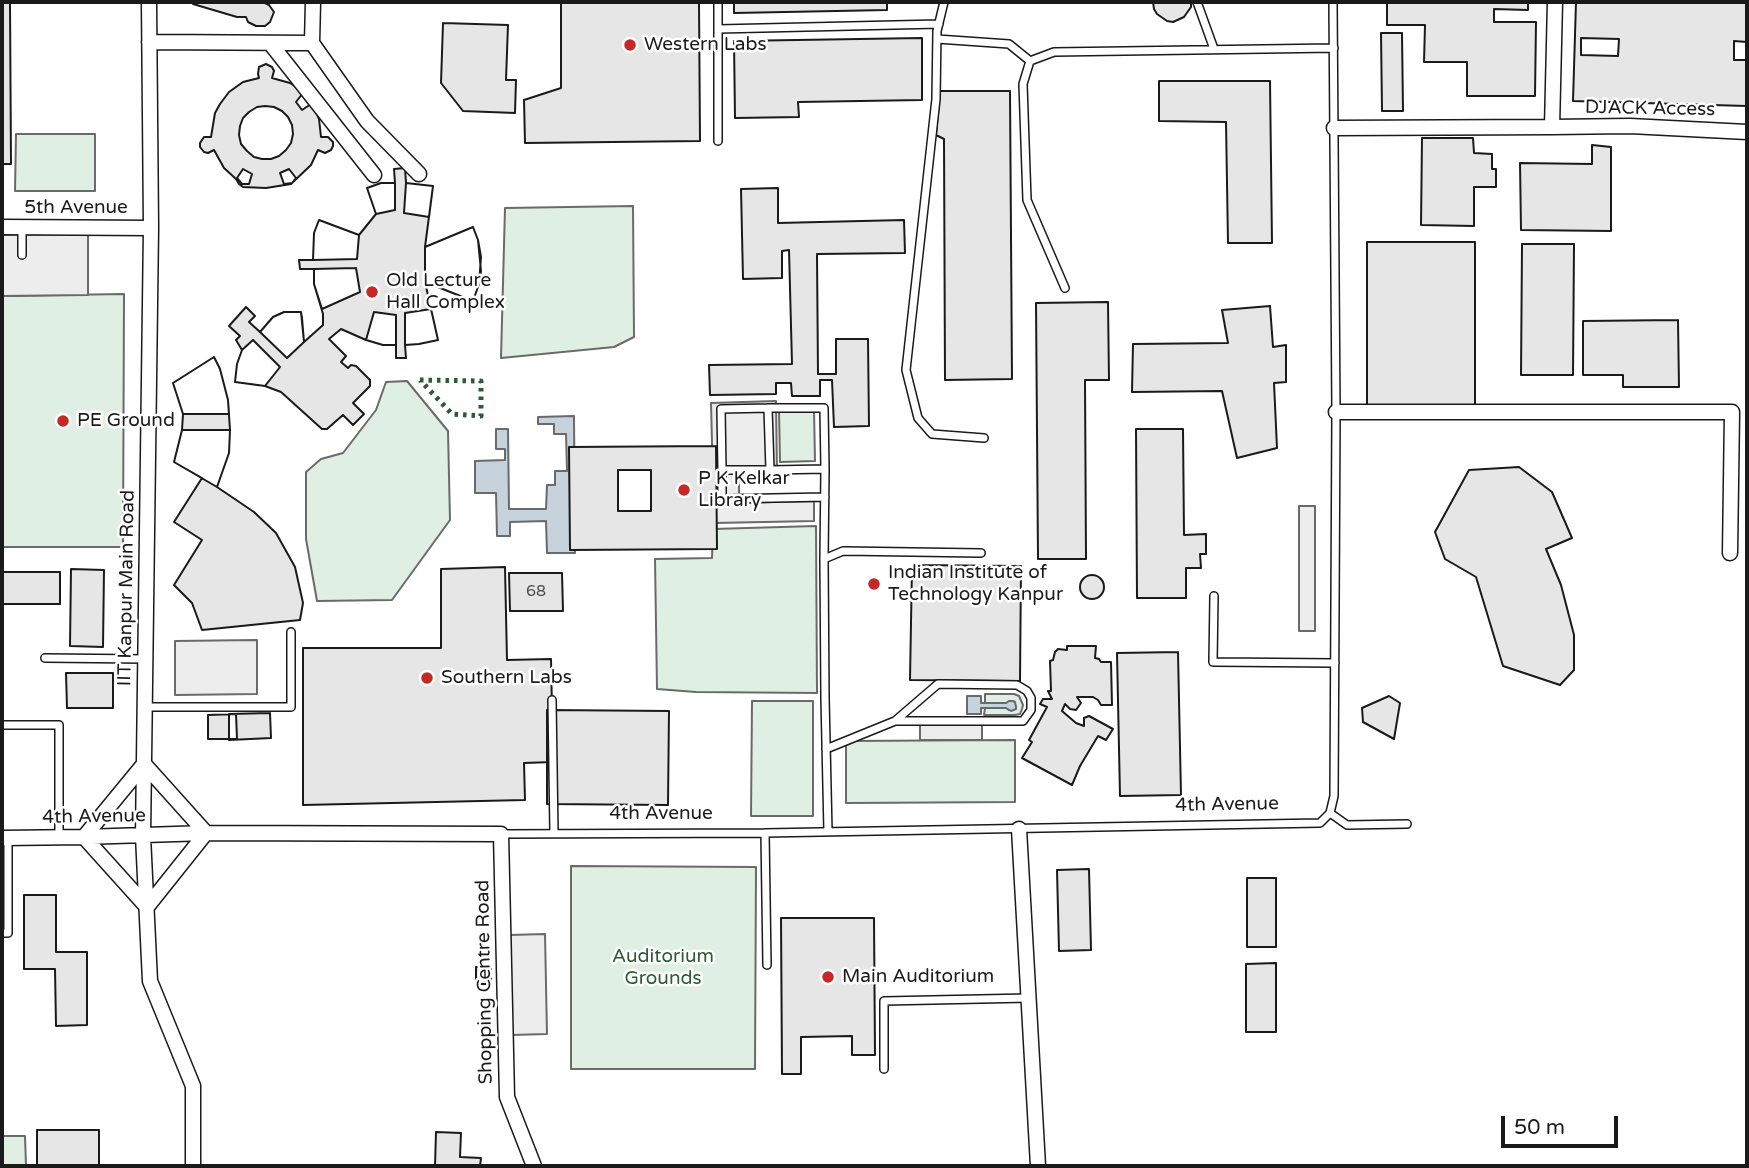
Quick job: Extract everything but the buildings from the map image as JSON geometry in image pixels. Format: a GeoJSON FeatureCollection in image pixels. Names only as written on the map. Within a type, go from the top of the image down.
{"type":"FeatureCollection","features":[{"type":"Feature","properties":{"kind":"street","name":"IIT Kanpur Main Road"},"geometry":{"type":"LineString","coordinates":[[149,2],[151,228],[143,836],[150,981],[193,1086],[193,1166]]}},
{"type":"Feature","properties":{"kind":"street"},"geometry":{"type":"LineString","coordinates":[[313,2],[312,43],[367,121],[419,174]]}},
{"type":"Feature","properties":{"kind":"street"},"geometry":{"type":"LineString","coordinates":[[1552,127],[1555,2]]}},
{"type":"Feature","properties":{"kind":"street"},"geometry":{"type":"LineString","coordinates":[[149,42],[312,43]]}},
{"type":"Feature","properties":{"kind":"street"},"geometry":{"type":"LineString","coordinates":[[270,43],[374,175]]}},
{"type":"Feature","properties":{"kind":"street","name":"DJACK Access"},"geometry":{"type":"LineString","coordinates":[[1334,128],[1630,126],[1747,132]]}},
{"type":"Feature","properties":{"kind":"street","name":"5th Avenue"},"geometry":{"type":"LineString","coordinates":[[2,227],[151,228]]}},
{"type":"Feature","properties":{"kind":"street"},"geometry":{"type":"LineString","coordinates":[[1336,412],[1732,412],[1730,553]]}},
{"type":"Feature","properties":{"kind":"street"},"geometry":{"type":"LineString","coordinates":[[144,764],[206,833],[147,906],[84,838],[144,764]]}},
{"type":"Feature","properties":{"kind":"street"},"geometry":{"type":"LineString","coordinates":[[1019,829],[1038,1166]]}},
{"type":"Feature","properties":{"kind":"street","name":"4th Avenue"},"geometry":{"type":"LineString","coordinates":[[5,838],[206,833],[501,834]]}},
{"type":"Feature","properties":{"kind":"street","name":"Shopping Centre Road"},"geometry":{"type":"LineString","coordinates":[[501,834],[507,1097],[534,1166]]}},
{"type":"Feature","properties":{"kind":"lane"},"geometry":{"type":"LineString","coordinates":[[718,2],[718,141]]}},
{"type":"Feature","properties":{"kind":"lane"},"geometry":{"type":"LineString","coordinates":[[944,2],[937,39],[936,99],[906,370],[918,418],[932,434],[984,438]]}},
{"type":"Feature","properties":{"kind":"lane"},"geometry":{"type":"LineString","coordinates":[[1197,2],[1214,49]]}},
{"type":"Feature","properties":{"kind":"lane"},"geometry":{"type":"LineString","coordinates":[[1333,2],[1336,412],[1334,796],[1330,813],[1347,825],[1407,824]]}},
{"type":"Feature","properties":{"kind":"lane"},"geometry":{"type":"LineString","coordinates":[[718,29],[939,24]]}},
{"type":"Feature","properties":{"kind":"lane"},"geometry":{"type":"LineString","coordinates":[[937,39],[1009,44],[1030,61]]}},
{"type":"Feature","properties":{"kind":"lane"},"geometry":{"type":"LineString","coordinates":[[1030,61],[1054,52],[1334,48]]}},
{"type":"Feature","properties":{"kind":"lane"},"geometry":{"type":"LineString","coordinates":[[1030,61],[1023,84],[1027,200],[1065,288]]}},
{"type":"Feature","properties":{"kind":"lane"},"geometry":{"type":"LineString","coordinates":[[22,227],[22,255]]}},
{"type":"Feature","properties":{"kind":"lane"},"geometry":{"type":"LineString","coordinates":[[768,408],[770,470]]}},
{"type":"Feature","properties":{"kind":"lane"},"geometry":{"type":"LineString","coordinates":[[825,497],[722,499],[721,409],[824,408],[825,469],[825,497],[824,559],[828,832]]}},
{"type":"Feature","properties":{"kind":"lane"},"geometry":{"type":"LineString","coordinates":[[722,470],[825,469]]}},
{"type":"Feature","properties":{"kind":"lane"},"geometry":{"type":"LineString","coordinates":[[824,559],[843,551],[981,553]]}},
{"type":"Feature","properties":{"kind":"lane"},"geometry":{"type":"LineString","coordinates":[[1214,596],[1213,662],[1335,663]]}},
{"type":"Feature","properties":{"kind":"lane"},"geometry":{"type":"LineString","coordinates":[[145,708],[291,706],[291,632]]}},
{"type":"Feature","properties":{"kind":"lane"},"geometry":{"type":"LineString","coordinates":[[45,658],[145,659]]}},
{"type":"Feature","properties":{"kind":"lane"},"geometry":{"type":"LineString","coordinates":[[826,749],[895,721],[938,684],[1017,685],[1027,691],[1031,698],[1031,710],[1023,721],[895,721]]}},
{"type":"Feature","properties":{"kind":"lane"},"geometry":{"type":"LineString","coordinates":[[552,701],[554,834]]}},
{"type":"Feature","properties":{"kind":"lane"},"geometry":{"type":"LineString","coordinates":[[2,725],[59,725],[59,837]]}},
{"type":"Feature","properties":{"kind":"lane","name":"4th Avenue"},"geometry":{"type":"LineString","coordinates":[[501,834],[828,832],[1320,823],[1330,813]]}},
{"type":"Feature","properties":{"kind":"lane"},"geometry":{"type":"LineString","coordinates":[[765,832],[767,965]]}},
{"type":"Feature","properties":{"kind":"lane"},"geometry":{"type":"LineString","coordinates":[[2,933],[8,933],[5,838]]}},
{"type":"Feature","properties":{"kind":"lane"},"geometry":{"type":"LineString","coordinates":[[884,1069],[884,1001],[1029,998]]}},
{"type":"Feature","properties":{"kind":"green space"},"geometry":{"type":"Polygon","coordinates":[[[16,134],[95,134],[95,191],[15,191],[16,134]]]}},
{"type":"Feature","properties":{"kind":"green space"},"geometry":{"type":"Polygon","coordinates":[[[633,206],[634,337],[614,347],[501,358],[505,208],[633,206]]]}},
{"type":"Feature","properties":{"kind":"green space","name":"PE Ground"},"geometry":{"type":"Polygon","coordinates":[[[124,294],[123,547],[2,547],[2,296],[124,294]]]}},
{"type":"Feature","properties":{"kind":"green space"},"geometry":{"type":"Polygon","coordinates":[[[407,381],[448,431],[450,520],[392,600],[317,601],[306,539],[306,472],[321,459],[343,453],[376,410],[386,382],[407,381]]]}},
{"type":"Feature","properties":{"kind":"green space"},"geometry":{"type":"Polygon","coordinates":[[[779,410],[814,410],[815,461],[780,462],[779,410]]]}},
{"type":"Feature","properties":{"kind":"green space"},"geometry":{"type":"Polygon","coordinates":[[[816,526],[817,693],[657,689],[655,559],[712,558],[713,529],[816,526]]]}},
{"type":"Feature","properties":{"kind":"green space"},"geometry":{"type":"Polygon","coordinates":[[[985,694],[1019,696],[1023,705],[1020,714],[984,715],[985,708],[1009,710],[1006,703],[985,703],[985,694]]]}},
{"type":"Feature","properties":{"kind":"green space"},"geometry":{"type":"Polygon","coordinates":[[[752,701],[813,701],[813,816],[751,816],[752,701]]]}},
{"type":"Feature","properties":{"kind":"green space"},"geometry":{"type":"Polygon","coordinates":[[[1015,740],[1015,802],[846,803],[846,741],[1015,740]]]}},
{"type":"Feature","properties":{"kind":"green space","name":"Auditorium Grounds"},"geometry":{"type":"Polygon","coordinates":[[[571,866],[756,867],[755,1069],[571,1069],[571,866]]]}},
{"type":"Feature","properties":{"kind":"green space"},"geometry":{"type":"Polygon","coordinates":[[[2,1136],[25,1136],[26,1166],[2,1166],[2,1136]]]}},
{"type":"Feature","properties":{"kind":"shaded area"},"geometry":{"type":"Polygon","coordinates":[[[88,234],[88,295],[2,296],[2,235],[88,234]]]}},
{"type":"Feature","properties":{"kind":"shaded area"},"geometry":{"type":"Polygon","coordinates":[[[776,401],[777,474],[739,475],[739,503],[814,501],[814,521],[714,523],[711,403],[776,401]]]}},
{"type":"Feature","properties":{"kind":"shaded area"},"geometry":{"type":"Polygon","coordinates":[[[574,416],[575,553],[547,553],[546,521],[510,522],[510,536],[497,536],[496,493],[475,493],[475,461],[505,460],[505,449],[496,449],[496,429],[508,429],[509,509],[546,509],[547,485],[555,485],[555,471],[567,471],[566,434],[554,434],[554,424],[538,424],[538,417],[574,416]]]}},
{"type":"Feature","properties":{"kind":"shaded area"},"geometry":{"type":"Polygon","coordinates":[[[1299,506],[1315,506],[1315,631],[1299,631],[1299,506]]]}},
{"type":"Feature","properties":{"kind":"shaded area"},"geometry":{"type":"Polygon","coordinates":[[[257,640],[257,694],[175,695],[175,641],[257,640]]]}},
{"type":"Feature","properties":{"kind":"shaded area"},"geometry":{"type":"Polygon","coordinates":[[[967,696],[981,696],[981,703],[1013,701],[1016,709],[1011,711],[1006,708],[981,708],[981,714],[967,714],[967,696]]]}},
{"type":"Feature","properties":{"kind":"shaded area"},"geometry":{"type":"Polygon","coordinates":[[[982,721],[982,740],[920,740],[920,722],[982,721]]]}},
{"type":"Feature","properties":{"kind":"shaded area"},"geometry":{"type":"Polygon","coordinates":[[[545,934],[547,1034],[512,1035],[510,935],[545,934]]]}},
{"type":"Feature","properties":{"kind":"hedge"},"geometry":{"type":"LineString","coordinates":[[420,380],[481,381],[481,416],[452,414],[420,380]]}},
{"type":"Feature","properties":{"kind":"place","name":"Western Labs"},"geometry":{"type":"Point","coordinates":[630,45]}},
{"type":"Feature","properties":{"kind":"place","name":"Old Lecture Hall Complex"},"geometry":{"type":"Point","coordinates":[372,292]}},
{"type":"Feature","properties":{"kind":"place","name":"PE Ground"},"geometry":{"type":"Point","coordinates":[63,421]}},
{"type":"Feature","properties":{"kind":"place","name":"P K Kelkar Library"},"geometry":{"type":"Point","coordinates":[684,490]}},
{"type":"Feature","properties":{"kind":"place","name":"Indian Institute of Technology Kanpur"},"geometry":{"type":"Point","coordinates":[874,584]}},
{"type":"Feature","properties":{"kind":"place","name":"Southern Labs"},"geometry":{"type":"Point","coordinates":[427,678]}},
{"type":"Feature","properties":{"kind":"place","name":"Main Auditorium"},"geometry":{"type":"Point","coordinates":[828,977]}}]}
